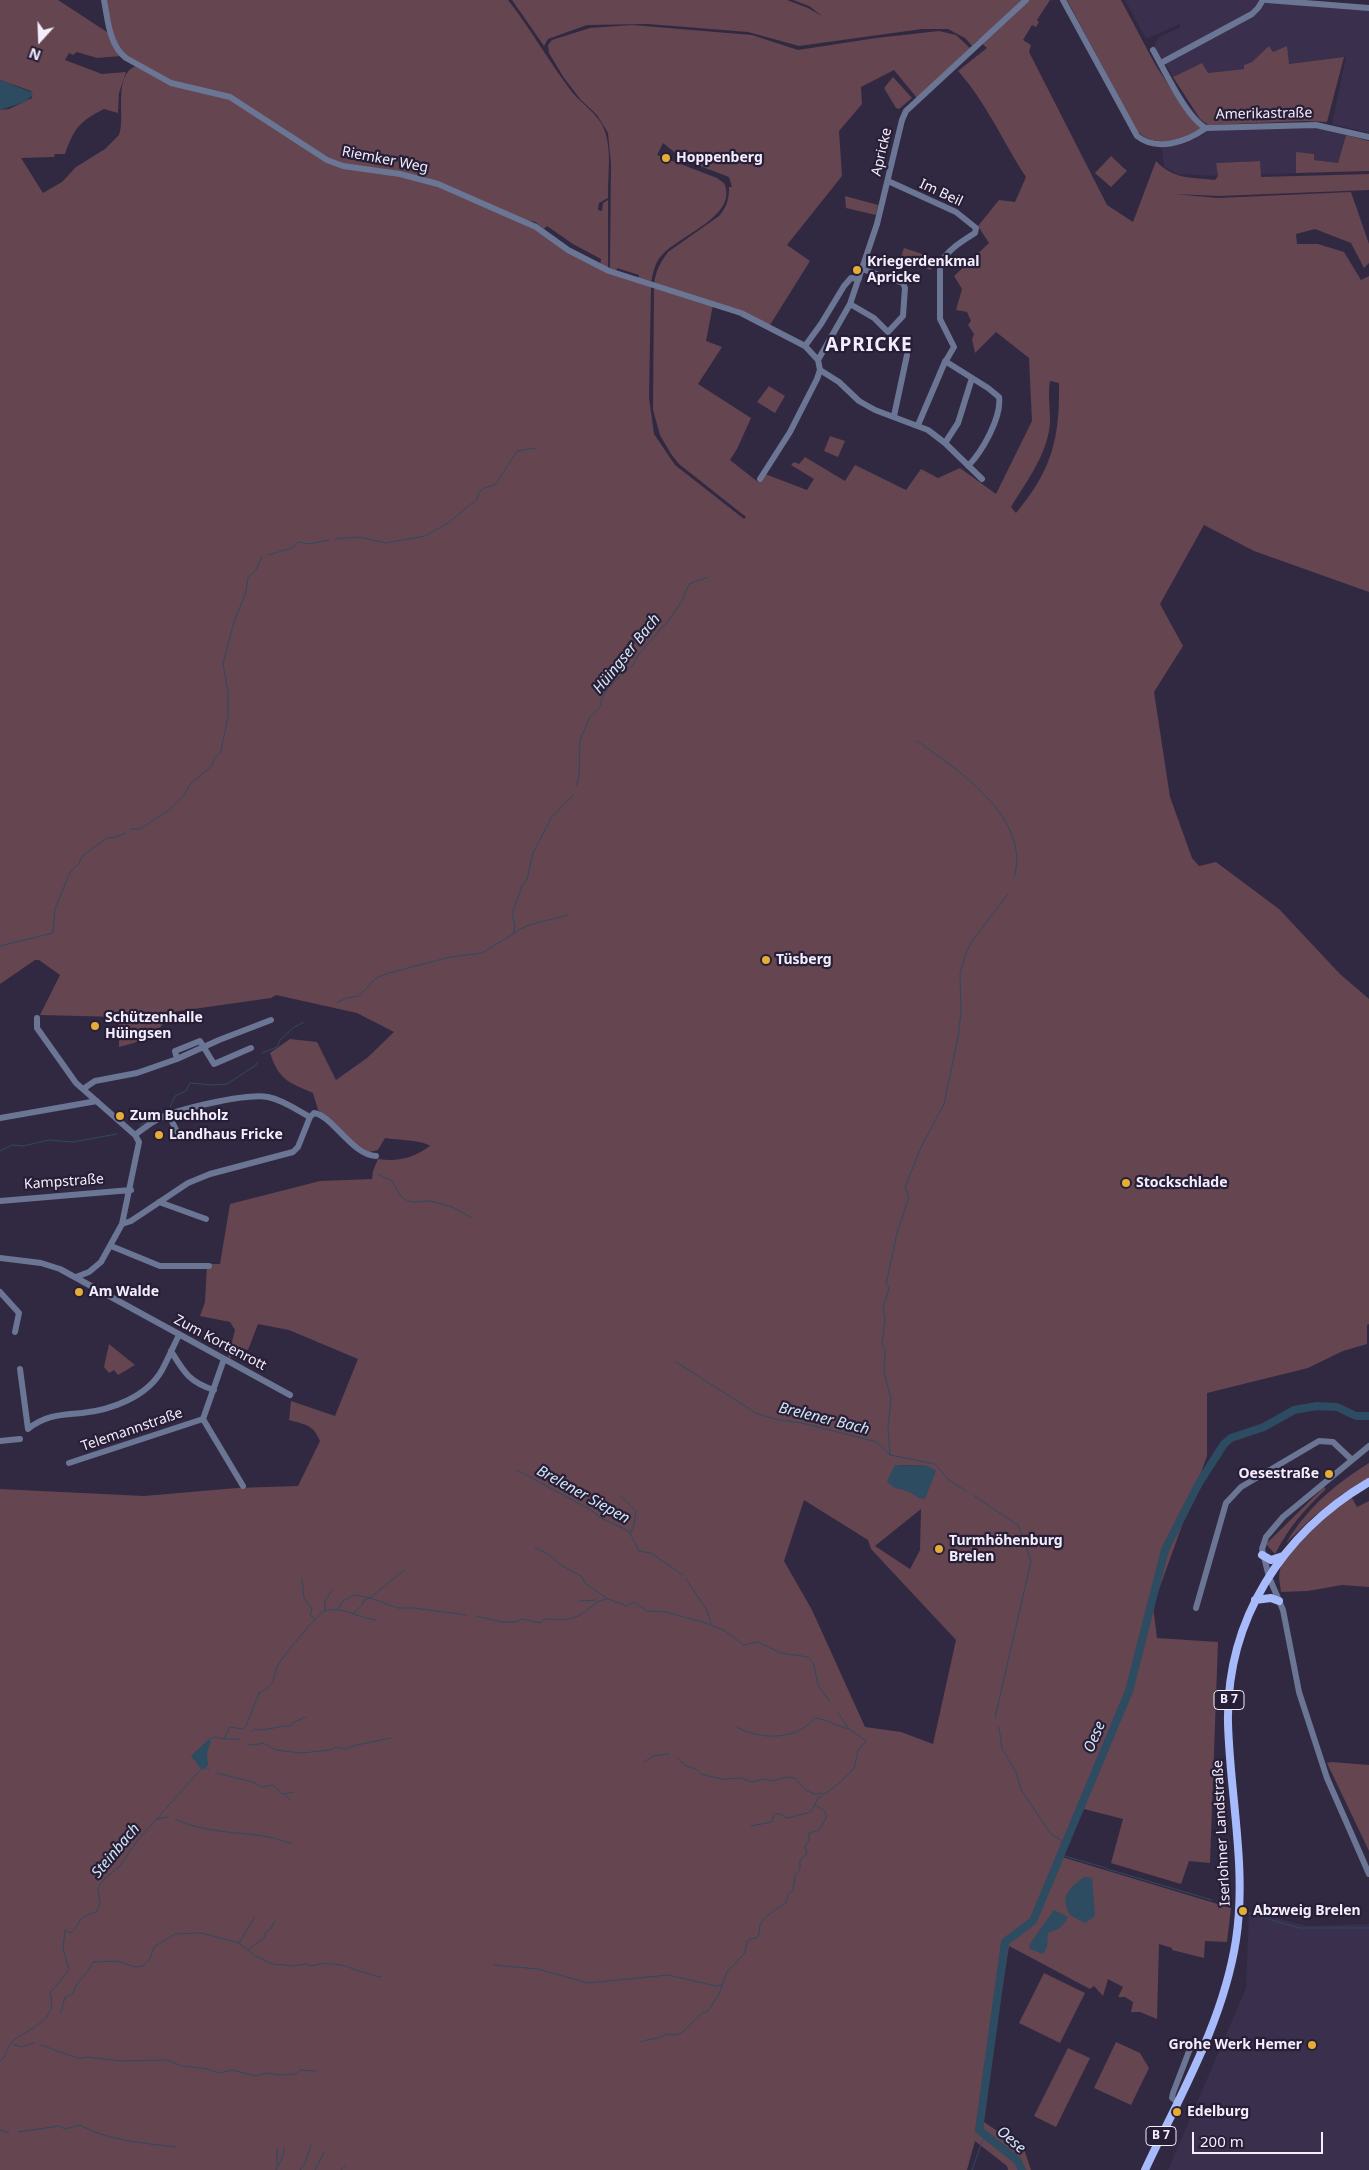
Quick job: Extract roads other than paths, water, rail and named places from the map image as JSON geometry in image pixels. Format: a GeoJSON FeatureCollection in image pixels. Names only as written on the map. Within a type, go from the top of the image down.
{"type":"FeatureCollection","features":[{"type":"Feature","properties":{"kind":"main road","name":"B 7"},"geometry":{"type":"LineString","coordinates":[[1255,1600],[1292,1543],[1323,1513],[1369,1482]]}},
{"type":"Feature","properties":{"kind":"main road"},"geometry":{"type":"LineString","coordinates":[[1262,1555],[1271,1560],[1283,1556]]}},
{"type":"Feature","properties":{"kind":"main road"},"geometry":{"type":"LineString","coordinates":[[1255,1600],[1271,1598],[1279,1600]]}},
{"type":"Feature","properties":{"kind":"main road","name":"Iserlohner Landstraße"},"geometry":{"type":"LineString","coordinates":[[1145,2170],[1203,2051],[1229,1980],[1238,1925],[1239,1852],[1228,1723],[1229,1694],[1238,1642],[1255,1600]]}},
{"type":"Feature","properties":{"kind":"street","name":"Riemker Weg"},"geometry":{"type":"LineString","coordinates":[[104,0],[113,40],[120,53],[126,58],[171,82],[230,97],[327,160],[343,166],[400,174],[438,184],[536,227],[568,250],[609,271],[733,310],[762,322],[805,346]]}},
{"type":"Feature","properties":{"kind":"street","name":"Apricke"},"geometry":{"type":"LineString","coordinates":[[818,360],[850,304],[888,181],[902,120],[906,111],[1026,0]]}},
{"type":"Feature","properties":{"kind":"street"},"geometry":{"type":"LineString","coordinates":[[1063,0],[1137,136],[1150,144],[1158,145],[1185,139],[1206,128]]}},
{"type":"Feature","properties":{"kind":"street"},"geometry":{"type":"LineString","coordinates":[[1161,63],[1252,14],[1263,0]]}},
{"type":"Feature","properties":{"kind":"street"},"geometry":{"type":"LineString","coordinates":[[1267,0],[1369,8]]}},
{"type":"Feature","properties":{"kind":"street","name":"Amerikastraße"},"geometry":{"type":"LineString","coordinates":[[1153,50],[1196,121],[1206,128],[1316,125],[1369,137]]}},
{"type":"Feature","properties":{"kind":"street","name":"Im Beil"},"geometry":{"type":"LineString","coordinates":[[888,181],[956,212],[976,228],[975,233],[942,260],[940,265],[940,320],[954,347],[945,362]]}},
{"type":"Feature","properties":{"kind":"street"},"geometry":{"type":"LineString","coordinates":[[850,304],[874,318],[888,332],[903,316],[905,288],[902,283],[862,269]]}},
{"type":"Feature","properties":{"kind":"street","name":"Apricke"},"geometry":{"type":"LineString","coordinates":[[805,346],[844,286],[851,278],[858,278]]}},
{"type":"Feature","properties":{"kind":"street"},"geometry":{"type":"LineString","coordinates":[[760,479],[790,432],[820,370],[818,360],[805,346]]}},
{"type":"Feature","properties":{"kind":"street"},"geometry":{"type":"LineString","coordinates":[[894,416],[908,355]]}},
{"type":"Feature","properties":{"kind":"street"},"geometry":{"type":"LineString","coordinates":[[918,425],[945,362],[999,397],[998,410],[986,442],[968,466]]}},
{"type":"Feature","properties":{"kind":"street"},"geometry":{"type":"LineString","coordinates":[[820,370],[839,382],[859,401],[875,410],[918,425],[945,444],[982,478]]}},
{"type":"Feature","properties":{"kind":"street"},"geometry":{"type":"LineString","coordinates":[[945,444],[958,422],[972,378]]}},
{"type":"Feature","properties":{"kind":"street"},"geometry":{"type":"LineString","coordinates":[[37,1018],[37,1028],[70,1075],[135,1135],[139,1145],[131,1190],[122,1224],[112,1246],[96,1267],[76,1277]]}},
{"type":"Feature","properties":{"kind":"street"},"geometry":{"type":"LineString","coordinates":[[83,1089],[95,1081],[136,1073],[177,1059],[271,1020]]}},
{"type":"Feature","properties":{"kind":"street"},"geometry":{"type":"LineString","coordinates":[[204,1047],[214,1064],[251,1048]]}},
{"type":"Feature","properties":{"kind":"street"},"geometry":{"type":"LineString","coordinates":[[135,1135],[157,1119],[169,1115],[251,1097],[267,1097],[281,1101],[310,1117]]}},
{"type":"Feature","properties":{"kind":"street"},"geometry":{"type":"LineString","coordinates":[[0,1118],[97,1101]]}},
{"type":"Feature","properties":{"kind":"street"},"geometry":{"type":"LineString","coordinates":[[122,1224],[131,1221],[188,1183],[210,1174],[293,1152],[298,1147],[310,1117],[317,1113],[342,1137],[370,1156],[376,1156]]}},
{"type":"Feature","properties":{"kind":"street"},"geometry":{"type":"LineString","coordinates":[[169,1115],[177,1132]]}},
{"type":"Feature","properties":{"kind":"street","name":"Kampstraße"},"geometry":{"type":"LineString","coordinates":[[0,1201],[131,1190]]}},
{"type":"Feature","properties":{"kind":"street"},"geometry":{"type":"LineString","coordinates":[[159,1202],[206,1219]]}},
{"type":"Feature","properties":{"kind":"street"},"geometry":{"type":"LineString","coordinates":[[112,1246],[160,1266],[209,1266]]}},
{"type":"Feature","properties":{"kind":"street","name":"Zum Kortenrott"},"geometry":{"type":"LineString","coordinates":[[0,1258],[41,1263],[76,1277],[290,1395]]}},
{"type":"Feature","properties":{"kind":"street"},"geometry":{"type":"LineString","coordinates":[[0,1292],[19,1313],[15,1332]]}},
{"type":"Feature","properties":{"kind":"street"},"geometry":{"type":"LineString","coordinates":[[20,1369],[28,1429],[38,1421],[49,1416],[95,1411],[113,1406],[147,1388],[156,1377],[179,1335]]}},
{"type":"Feature","properties":{"kind":"street"},"geometry":{"type":"LineString","coordinates":[[171,1351],[194,1382],[214,1390]]}},
{"type":"Feature","properties":{"kind":"street"},"geometry":{"type":"LineString","coordinates":[[224,1359],[203,1419],[243,1486]]}},
{"type":"Feature","properties":{"kind":"street","name":"Telemannstraße"},"geometry":{"type":"LineString","coordinates":[[69,1463],[203,1419]]}},
{"type":"Feature","properties":{"kind":"street"},"geometry":{"type":"LineString","coordinates":[[0,1442],[20,1439]]}},
{"type":"Feature","properties":{"kind":"street"},"geometry":{"type":"LineString","coordinates":[[1196,1608],[1226,1503],[1241,1487],[1319,1441],[1332,1442],[1351,1459]]}},
{"type":"Feature","properties":{"kind":"street"},"geometry":{"type":"LineString","coordinates":[[1369,1446],[1351,1459],[1274,1527],[1263,1541],[1262,1555],[1286,1621],[1299,1692],[1327,1778],[1369,1874]]}},
{"type":"Feature","properties":{"kind":"street"},"geometry":{"type":"LineString","coordinates":[[1177,2102],[1172,2098],[1173,2093],[1192,2046],[1203,2051]]}},
{"type":"Feature","properties":{"kind":"water"},"geometry":{"type":"Polygon","coordinates":[[[0,80],[31,92],[33,95],[25,102],[0,110],[0,80]]]}},
{"type":"Feature","properties":{"kind":"water"},"geometry":{"type":"Polygon","coordinates":[[[895,1465],[928,1466],[936,1471],[925,1499],[896,1488],[887,1481],[895,1465]]]}},
{"type":"Feature","properties":{"kind":"water"},"geometry":{"type":"Polygon","coordinates":[[[209,1739],[211,1742],[207,1752],[208,1765],[205,1769],[201,1769],[191,1756],[209,1739]]]}},
{"type":"Feature","properties":{"kind":"water"},"geometry":{"type":"Polygon","coordinates":[[[1086,1877],[1092,1878],[1095,1916],[1085,1923],[1070,1915],[1066,1896],[1073,1886],[1086,1877]]]}},
{"type":"Feature","properties":{"kind":"water"},"geometry":{"type":"Polygon","coordinates":[[[1054,1910],[1068,1917],[1066,1921],[1060,1928],[1048,1933],[1047,1947],[1043,1954],[1030,1949],[1029,1945],[1054,1910]]]}},
{"type":"Feature","properties":{"kind":"waterway"},"geometry":{"type":"LineString","coordinates":[[335,539],[359,537],[386,543],[425,536],[448,523],[477,499],[480,491],[484,488],[495,485],[517,451],[536,448]]}},
{"type":"Feature","properties":{"kind":"waterway"},"geometry":{"type":"LineString","coordinates":[[268,555],[292,548],[299,542],[309,544],[329,540]]}},
{"type":"Feature","properties":{"kind":"waterway"},"geometry":{"type":"LineString","coordinates":[[131,829],[140,829],[169,810],[184,795],[191,783],[212,766],[214,759],[221,751],[228,716],[228,692],[223,664],[234,622],[246,592],[248,577],[256,570],[262,557]]}},
{"type":"Feature","properties":{"kind":"waterway","name":"Hüingser Bach"},"geometry":{"type":"LineString","coordinates":[[576,786],[579,776],[580,740],[590,717],[601,706],[601,700],[609,687],[633,665],[638,655],[668,621],[682,601],[689,584],[708,577]]}},
{"type":"Feature","properties":{"kind":"waterway"},"geometry":{"type":"LineString","coordinates":[[917,741],[970,781],[988,798],[1002,816],[1012,835],[1017,856],[1014,878]]}},
{"type":"Feature","properties":{"kind":"waterway","name":"Hüingser Bach"},"geometry":{"type":"LineString","coordinates":[[336,1003],[346,998],[359,996],[376,978],[450,957],[482,953],[513,934],[515,926],[512,914],[522,886],[527,879],[533,853],[551,818],[574,794]]}},
{"type":"Feature","properties":{"kind":"waterway"},"geometry":{"type":"LineString","coordinates":[[0,946],[53,933],[55,909],[70,872],[79,864],[82,856],[107,838],[125,833]]}},
{"type":"Feature","properties":{"kind":"waterway"},"geometry":{"type":"LineString","coordinates":[[890,1455],[888,1427],[891,1399],[884,1372],[885,1350],[882,1344],[885,1319],[883,1308],[889,1288],[886,1284],[897,1233],[909,1197],[905,1187],[922,1145],[944,1104],[958,1037],[961,1012],[960,973],[966,953],[972,941],[1008,894]]}},
{"type":"Feature","properties":{"kind":"waterway","name":"Hüingser Bach"},"geometry":{"type":"LineString","coordinates":[[514,933],[532,924],[567,915]]}},
{"type":"Feature","properties":{"kind":"waterway","name":"Hüingser Bach"},"geometry":{"type":"LineString","coordinates":[[262,1053],[277,1047],[280,1040],[293,1028],[304,1022]]}},
{"type":"Feature","properties":{"kind":"waterway","name":"Hüingser Bach"},"geometry":{"type":"LineString","coordinates":[[168,1112],[175,1096],[186,1091],[190,1083],[227,1084],[258,1062]]}},
{"type":"Feature","properties":{"kind":"waterway","name":"Hüingser Bach"},"geometry":{"type":"LineString","coordinates":[[139,1126],[157,1114],[163,1114]]}},
{"type":"Feature","properties":{"kind":"waterway","name":"Hüingser Bach"},"geometry":{"type":"LineString","coordinates":[[0,1151],[12,1145],[23,1146],[49,1140],[73,1142],[117,1134]]}},
{"type":"Feature","properties":{"kind":"waterway"},"geometry":{"type":"LineString","coordinates":[[378,1174],[392,1181],[400,1195],[406,1200],[412,1202],[431,1201],[452,1207],[472,1218]]}},
{"type":"Feature","properties":{"kind":"waterway","name":"Brelener Bach"},"geometry":{"type":"LineString","coordinates":[[676,1362],[756,1413],[774,1419],[802,1423],[877,1442],[890,1455],[935,1464],[949,1480],[966,1491]]}},
{"type":"Feature","properties":{"kind":"waterway","name":"Oese"},"geometry":{"type":"LineString","coordinates":[[1022,2170],[1017,2160],[979,2130],[1005,1942],[1033,1921],[1129,1691],[1165,1550],[1199,1483],[1224,1444],[1231,1438],[1264,1427],[1294,1410],[1317,1406],[1337,1407],[1356,1416],[1369,1416]]}},
{"type":"Feature","properties":{"kind":"waterway","name":"Brelener Siepen"},"geometry":{"type":"LineString","coordinates":[[517,1470],[591,1510],[601,1518],[629,1531],[639,1551],[651,1553],[683,1575]]}},
{"type":"Feature","properties":{"kind":"waterway","name":"Brelener Bach"},"geometry":{"type":"LineString","coordinates":[[973,1495],[1018,1525],[1031,1561],[995,1718]]}},
{"type":"Feature","properties":{"kind":"waterway"},"geometry":{"type":"LineString","coordinates":[[620,1496],[636,1511],[631,1532]]}},
{"type":"Feature","properties":{"kind":"waterway","name":"Brelener Siepen"},"geometry":{"type":"LineString","coordinates":[[535,1548],[548,1554],[561,1565],[581,1576],[585,1583],[608,1599],[627,1606],[634,1602],[647,1611],[666,1612],[706,1623],[725,1631],[744,1645],[758,1642],[781,1653],[808,1657],[814,1665],[818,1685],[830,1702]]}},
{"type":"Feature","properties":{"kind":"waterway"},"geometry":{"type":"LineString","coordinates":[[353,1614],[363,1604],[363,1601],[370,1598],[404,1570]]}},
{"type":"Feature","properties":{"kind":"waterway","name":"Brelener Siepen"},"geometry":{"type":"LineString","coordinates":[[686,1579],[707,1610],[711,1624]]}},
{"type":"Feature","properties":{"kind":"waterway"},"geometry":{"type":"LineString","coordinates":[[302,1580],[304,1598],[312,1609],[310,1614],[314,1619]]}},
{"type":"Feature","properties":{"kind":"waterway"},"geometry":{"type":"LineString","coordinates":[[325,1611],[325,1601],[332,1590]]}},
{"type":"Feature","properties":{"kind":"waterway"},"geometry":{"type":"LineString","coordinates":[[338,1609],[343,1601],[354,1595],[370,1598],[398,1608],[414,1608],[466,1615]]}},
{"type":"Feature","properties":{"kind":"waterway"},"geometry":{"type":"LineString","coordinates":[[476,1616],[502,1622],[517,1622],[522,1619],[540,1623],[544,1619],[563,1620],[573,1618],[583,1614],[597,1602],[607,1599]]}},
{"type":"Feature","properties":{"kind":"waterway"},"geometry":{"type":"LineString","coordinates":[[579,1601],[596,1600]]}},
{"type":"Feature","properties":{"kind":"waterway","name":"Steinbach"},"geometry":{"type":"LineString","coordinates":[[209,1739],[215,1737],[224,1739],[230,1727],[243,1729],[246,1726],[259,1693],[270,1686],[280,1662],[321,1613],[327,1610],[341,1610],[376,1620]]}},
{"type":"Feature","properties":{"kind":"waterway"},"geometry":{"type":"LineString","coordinates":[[751,1826],[772,1822],[774,1814],[781,1814],[787,1818],[811,1812],[818,1798],[836,1786],[854,1769],[858,1750],[866,1741],[849,1729],[838,1713]]}},
{"type":"Feature","properties":{"kind":"waterway"},"geometry":{"type":"LineString","coordinates":[[252,1731],[255,1729],[264,1730],[291,1726],[294,1722],[306,1717]]}},
{"type":"Feature","properties":{"kind":"waterway"},"geometry":{"type":"LineString","coordinates":[[737,1727],[756,1734],[777,1736],[798,1731],[807,1726],[814,1718],[849,1729]]}},
{"type":"Feature","properties":{"kind":"waterway","name":"Brelener Bach"},"geometry":{"type":"LineString","coordinates":[[999,1727],[1002,1749],[1016,1772],[1021,1790],[1051,1834],[1066,1843]]}},
{"type":"Feature","properties":{"kind":"waterway"},"geometry":{"type":"LineString","coordinates":[[248,1744],[263,1743],[276,1750],[302,1753],[330,1750],[335,1747],[347,1749],[352,1746],[391,1738]]}},
{"type":"Feature","properties":{"kind":"waterway"},"geometry":{"type":"LineString","coordinates":[[225,1739],[239,1739]]}},
{"type":"Feature","properties":{"kind":"waterway"},"geometry":{"type":"LineString","coordinates":[[644,1762],[653,1756],[669,1754]]}},
{"type":"Feature","properties":{"kind":"waterway"},"geometry":{"type":"LineString","coordinates":[[677,1758],[686,1766],[696,1769],[701,1774],[722,1779],[742,1778],[752,1782],[764,1779],[772,1781],[786,1777],[795,1778],[806,1790],[814,1794],[822,1793]]}},
{"type":"Feature","properties":{"kind":"waterway","name":"Steinbach"},"geometry":{"type":"LineString","coordinates":[[0,2062],[12,2041],[42,2022],[51,2010],[50,1993],[69,1970],[63,1949],[65,1930],[70,1933],[81,1919],[96,1912],[100,1904],[98,1888],[104,1879],[119,1867],[137,1841],[201,1769]]}},
{"type":"Feature","properties":{"kind":"waterway"},"geometry":{"type":"LineString","coordinates":[[217,1773],[253,1782],[262,1787],[272,1785],[283,1794],[293,1792]]}},
{"type":"Feature","properties":{"kind":"waterway"},"geometry":{"type":"LineString","coordinates":[[284,1794],[290,1800]]}},
{"type":"Feature","properties":{"kind":"waterway"},"geometry":{"type":"LineString","coordinates":[[640,2042],[667,2034],[679,2034],[696,2018],[708,2011],[719,1994],[727,1972],[744,1954],[748,1940],[758,1937],[762,1922],[771,1913],[785,1904],[789,1893],[793,1890],[795,1876],[800,1869],[800,1860],[807,1854],[805,1846],[809,1841],[809,1833],[819,1830],[826,1818],[825,1811],[815,1805]]}},
{"type":"Feature","properties":{"kind":"waterway","name":"Steinbach"},"geometry":{"type":"LineString","coordinates":[[157,1819],[168,1817]]}},
{"type":"Feature","properties":{"kind":"waterway"},"geometry":{"type":"LineString","coordinates":[[175,1819],[205,1829],[269,1837],[291,1843]]}},
{"type":"Feature","properties":{"kind":"waterway"},"geometry":{"type":"LineString","coordinates":[[1061,1855],[1106,1868]]}},
{"type":"Feature","properties":{"kind":"waterway"},"geometry":{"type":"LineString","coordinates":[[1107,1869],[1212,1900]]}},
{"type":"Feature","properties":{"kind":"waterway"},"geometry":{"type":"LineString","coordinates":[[1217,1901],[1232,1906]]}},
{"type":"Feature","properties":{"kind":"waterway"},"geometry":{"type":"LineString","coordinates":[[1248,1913],[1299,1928],[1369,1928]]}},
{"type":"Feature","properties":{"kind":"waterway"},"geometry":{"type":"LineString","coordinates":[[239,1943],[254,1918]]}},
{"type":"Feature","properties":{"kind":"waterway"},"geometry":{"type":"LineString","coordinates":[[249,1949],[264,1938],[266,1932],[270,1930],[275,1921]]}},
{"type":"Feature","properties":{"kind":"waterway"},"geometry":{"type":"LineString","coordinates":[[61,2013],[65,1997],[73,1994],[93,1962],[117,1961],[136,1967],[143,1966],[150,1959],[154,1947],[175,1934],[201,1933],[239,1943],[255,1956],[273,1964],[292,1966],[330,1964],[381,1977]]}},
{"type":"Feature","properties":{"kind":"waterway"},"geometry":{"type":"LineString","coordinates":[[494,1965],[538,1969],[588,1983],[668,1975],[716,1986],[722,1985]]}},
{"type":"Feature","properties":{"kind":"waterway"},"geometry":{"type":"LineString","coordinates":[[13,2044],[21,2047],[34,2043]]}},
{"type":"Feature","properties":{"kind":"waterway"},"geometry":{"type":"LineString","coordinates":[[41,2045],[80,2059],[85,2057],[123,2061],[167,2060],[182,2066],[208,2069],[219,2073],[232,2070],[256,2076],[266,2073],[279,2075],[296,2074],[300,2070],[316,2071]]}},
{"type":"Feature","properties":{"kind":"waterway"},"geometry":{"type":"LineString","coordinates":[[18,2132],[59,2126],[65,2129],[80,2125],[115,2138],[176,2147]]}},
{"type":"Feature","properties":{"kind":"waterway"},"geometry":{"type":"LineString","coordinates":[[0,2130],[9,2133]]}},
{"type":"Feature","properties":{"kind":"waterway"},"geometry":{"type":"LineString","coordinates":[[972,2170],[984,2136]]}},
{"type":"Feature","properties":{"kind":"waterway"},"geometry":{"type":"LineString","coordinates":[[300,2170],[305,2163],[311,2145]]}},
{"type":"Feature","properties":{"kind":"waterway"},"geometry":{"type":"LineString","coordinates":[[277,2148],[277,2165]]}},
{"type":"Feature","properties":{"kind":"waterway"},"geometry":{"type":"LineString","coordinates":[[276,2170],[283,2156],[284,2148]]}},
{"type":"Feature","properties":{"kind":"waterway"},"geometry":{"type":"LineString","coordinates":[[315,2170],[324,2153]]}},
{"type":"Feature","properties":{"kind":"waterway"},"geometry":{"type":"LineString","coordinates":[[341,2170],[346,2165]]}},
{"type":"Feature","properties":{"kind":"place","name":"Hoppenberg"},"geometry":{"type":"Point","coordinates":[666,158]}},
{"type":"Feature","properties":{"kind":"place","name":"Kriegerdenkmal Apricke"},"geometry":{"type":"Point","coordinates":[857,270]}},
{"type":"Feature","properties":{"kind":"place","name":"Tüsberg"},"geometry":{"type":"Point","coordinates":[766,960]}},
{"type":"Feature","properties":{"kind":"place","name":"Schützenhalle Hüingsen"},"geometry":{"type":"Point","coordinates":[95,1026]}},
{"type":"Feature","properties":{"kind":"place","name":"Zum Buchholz"},"geometry":{"type":"Point","coordinates":[120,1116]}},
{"type":"Feature","properties":{"kind":"place","name":"Landhaus Fricke"},"geometry":{"type":"Point","coordinates":[159,1135]}},
{"type":"Feature","properties":{"kind":"place","name":"Stockschlade"},"geometry":{"type":"Point","coordinates":[1126,1183]}},
{"type":"Feature","properties":{"kind":"place","name":"Am Walde"},"geometry":{"type":"Point","coordinates":[79,1292]}},
{"type":"Feature","properties":{"kind":"place","name":"Oesestraße"},"geometry":{"type":"Point","coordinates":[1329,1474]}},
{"type":"Feature","properties":{"kind":"place","name":"Turmhöhenburg Brelen"},"geometry":{"type":"Point","coordinates":[939,1549]}},
{"type":"Feature","properties":{"kind":"place","name":"Abzweig Brelen"},"geometry":{"type":"Point","coordinates":[1243,1911]}},
{"type":"Feature","properties":{"kind":"place","name":"Grohe Werk Hemer"},"geometry":{"type":"Point","coordinates":[1312,2045]}},
{"type":"Feature","properties":{"kind":"place","name":"Edelburg"},"geometry":{"type":"Point","coordinates":[1177,2112]}},
{"type":"Feature","properties":{"kind":"district","name":"APRICKE"},"geometry":{"type":"Point","coordinates":[869,346]}}]}
